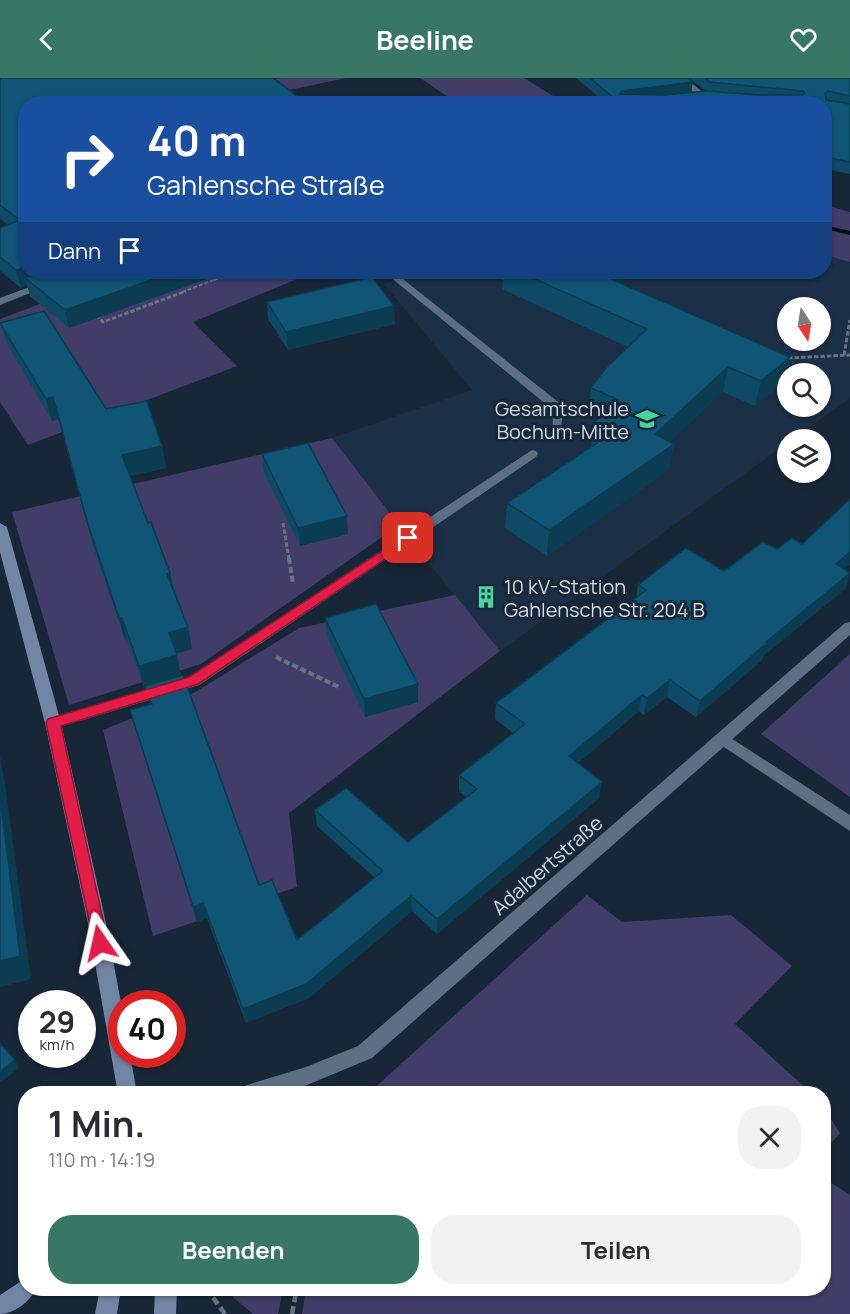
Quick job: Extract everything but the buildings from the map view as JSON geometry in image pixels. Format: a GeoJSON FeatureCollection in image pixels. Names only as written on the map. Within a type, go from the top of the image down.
{"type":"FeatureCollection","features":[{"type":"Feature","properties":{"kind":"street"},"geometry":{"type":"LineString","coordinates":[[680,78],[706,96]]}},
{"type":"Feature","properties":{"kind":"street"},"geometry":{"type":"LineString","coordinates":[[0,302],[60,279]]}},
{"type":"Feature","properties":{"kind":"street"},"geometry":{"type":"LineString","coordinates":[[400,279],[558,408],[557,424]]}},
{"type":"Feature","properties":{"kind":"street"},"geometry":{"type":"LineString","coordinates":[[53,723],[194,681],[532,454]]}},
{"type":"Feature","properties":{"kind":"street"},"geometry":{"type":"LineString","coordinates":[[0,526],[53,723],[97,923],[128,1086]]}},
{"type":"Feature","properties":{"kind":"street","name":"Adalbertstraße"},"geometry":{"type":"LineString","coordinates":[[274,1086],[307,1076],[365,1052],[850,627]]}},
{"type":"Feature","properties":{"kind":"street"},"geometry":{"type":"LineString","coordinates":[[723,739],[850,824]]}},
{"type":"Feature","properties":{"kind":"street"},"geometry":{"type":"LineString","coordinates":[[0,1308],[18,1294]]}},
{"type":"Feature","properties":{"kind":"street"},"geometry":{"type":"LineString","coordinates":[[106,1314],[109,1296]]}},
{"type":"Feature","properties":{"kind":"street"},"geometry":{"type":"LineString","coordinates":[[165,1314],[166,1296]]}},
{"type":"Feature","properties":{"kind":"path"},"geometry":{"type":"LineString","coordinates":[[92,312],[103,322],[214,280]]}},
{"type":"Feature","properties":{"kind":"path"},"geometry":{"type":"LineString","coordinates":[[844,355],[850,320]]}},
{"type":"Feature","properties":{"kind":"path"},"geometry":{"type":"LineString","coordinates":[[782,358],[850,355]]}},
{"type":"Feature","properties":{"kind":"path"},"geometry":{"type":"LineString","coordinates":[[283,523],[298,611]]}},
{"type":"Feature","properties":{"kind":"path"},"geometry":{"type":"LineString","coordinates":[[248,644],[341,688]]}},
{"type":"Feature","properties":{"kind":"path"},"geometry":{"type":"LineString","coordinates":[[212,1296],[225,1314]]}},
{"type":"Feature","properties":{"kind":"path"},"geometry":{"type":"LineString","coordinates":[[292,1314],[295,1296]]}},
{"type":"Feature","properties":{"kind":"shaded area"},"geometry":{"type":"Polygon","coordinates":[[[281,78],[346,78],[275,93],[261,83],[281,78]]]}},
{"type":"Feature","properties":{"kind":"shaded area"},"geometry":{"type":"Polygon","coordinates":[[[420,78],[524,78],[553,96],[447,96],[420,78]]]}},
{"type":"Feature","properties":{"kind":"shaded area"},"geometry":{"type":"Polygon","coordinates":[[[832,207],[850,212],[850,262],[832,257],[832,207]]]}},
{"type":"Feature","properties":{"kind":"shaded area"},"geometry":{"type":"Polygon","coordinates":[[[832,257],[850,262],[850,398],[831,412],[831,363],[777,363],[777,417],[824,417],[807,429],[777,429],[777,450],[500,651],[408,538],[332,438],[472,390],[384,284],[398,279],[832,279],[832,257]]]}},
{"type":"Feature","properties":{"kind":"shaded area"},"geometry":{"type":"Polygon","coordinates":[[[106,279],[297,279],[193,322],[237,366],[28,445],[0,402],[0,319],[106,279]]]}},
{"type":"Feature","properties":{"kind":"shaded area"},"geometry":{"type":"Polygon","coordinates":[[[332,438],[399,525],[201,664],[69,705],[12,512],[332,438]]]}},
{"type":"Feature","properties":{"kind":"shaded area"},"geometry":{"type":"Polygon","coordinates":[[[455,595],[500,651],[289,813],[297,887],[153,936],[103,730],[194,693],[299,628],[455,595]]]}},
{"type":"Feature","properties":{"kind":"shaded area"},"geometry":{"type":"Polygon","coordinates":[[[850,654],[850,797],[761,734],[850,654]]]}},
{"type":"Feature","properties":{"kind":"shaded area"},"geometry":{"type":"Polygon","coordinates":[[[587,895],[622,922],[731,915],[792,966],[735,1024],[803,1086],[377,1086],[587,895]]]}},
{"type":"Feature","properties":{"kind":"shaded area"},"geometry":{"type":"Polygon","coordinates":[[[831,1119],[840,1133],[831,1143],[831,1119]]]}},
{"type":"Feature","properties":{"kind":"shaded area"},"geometry":{"type":"Polygon","coordinates":[[[831,1183],[850,1195],[850,1314],[302,1314],[305,1296],[831,1296],[831,1183]]]}},
{"type":"Feature","properties":{"kind":"shaded area"},"geometry":{"type":"Polygon","coordinates":[[[231,1296],[282,1296],[278,1314],[253,1314],[231,1296]]]}},
{"type":"Feature","properties":{"kind":"waterway"},"geometry":{"type":"LineString","coordinates":[[832,229],[850,233]]}},
{"type":"Feature","properties":{"kind":"place","name":"Gesamtschule Bochum-Mitte"},"geometry":{"type":"Point","coordinates":[647,419]}},
{"type":"Feature","properties":{"kind":"place","name":"10 kV-Station Gahlensche Str. 204 B"},"geometry":{"type":"Point","coordinates":[486,597]}},
{"type":"Feature","properties":{"kind":"route"},"geometry":{"type":"LineString","coordinates":[[100,943],[53,723],[194,681],[408,538]]}}]}
